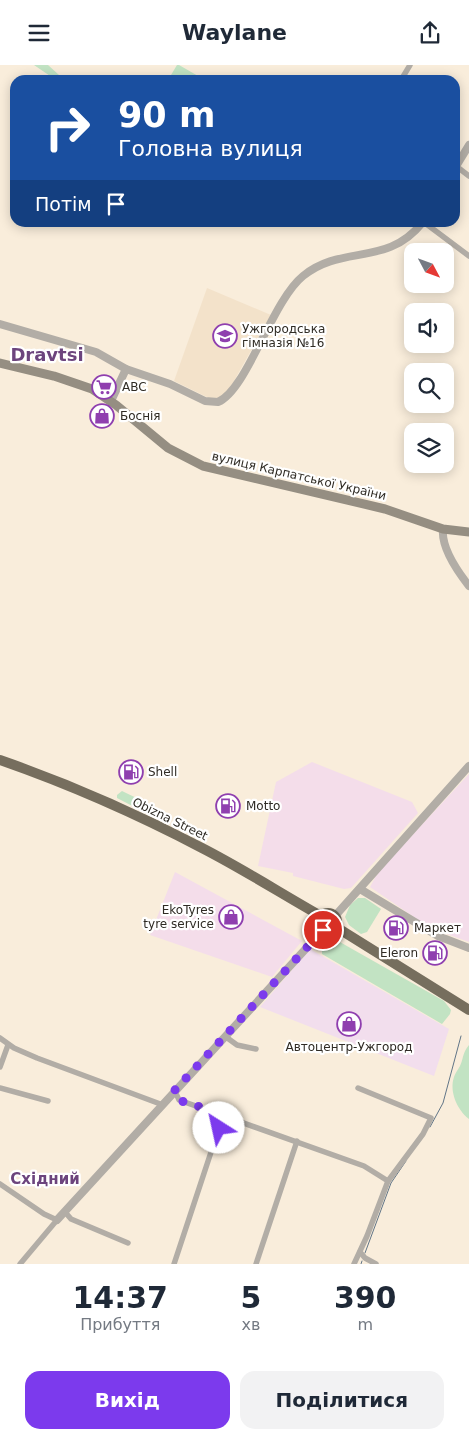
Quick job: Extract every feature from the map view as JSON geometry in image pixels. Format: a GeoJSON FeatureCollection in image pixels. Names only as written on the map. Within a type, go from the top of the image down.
{"type":"FeatureCollection","features":[{"type":"Feature","properties":{"kind":"highway","name":"Obizna Street"},"geometry":{"type":"LineString","coordinates":[[0,760],[57,780],[154,823],[204,849],[321,916]]}},
{"type":"Feature","properties":{"kind":"highway"},"geometry":{"type":"LineString","coordinates":[[330,913],[335,916],[338,921],[336,927],[332,931],[323,930],[319,922],[321,916],[330,913]]}},
{"type":"Feature","properties":{"kind":"highway"},"geometry":{"type":"LineString","coordinates":[[336,927],[469,1009]]}},
{"type":"Feature","properties":{"kind":"main road","name":"вулиця Карпатської України"},"geometry":{"type":"LineString","coordinates":[[0,363],[72,381],[111,401],[168,448],[203,466],[385,509],[447,530],[469,532]]}},
{"type":"Feature","properties":{"kind":"street"},"geometry":{"type":"LineString","coordinates":[[460,160],[469,145]]}},
{"type":"Feature","properties":{"kind":"street"},"geometry":{"type":"LineString","coordinates":[[0,324],[96,352],[126,369],[170,384],[212,403],[223,400],[233,390],[286,296],[303,275],[330,261],[393,247],[408,238],[420,227]]}},
{"type":"Feature","properties":{"kind":"street"},"geometry":{"type":"LineString","coordinates":[[429,227],[469,256]]}},
{"type":"Feature","properties":{"kind":"street"},"geometry":{"type":"LineString","coordinates":[[111,401],[126,369]]}},
{"type":"Feature","properties":{"kind":"street"},"geometry":{"type":"LineString","coordinates":[[447,530],[443,539],[450,555],[469,586]]}},
{"type":"Feature","properties":{"kind":"street"},"geometry":{"type":"LineString","coordinates":[[335,916],[469,766]]}},
{"type":"Feature","properties":{"kind":"street"},"geometry":{"type":"LineString","coordinates":[[360,889],[438,936],[469,948]]}},
{"type":"Feature","properties":{"kind":"street"},"geometry":{"type":"LineString","coordinates":[[20,1264],[57,1220],[174,1091],[323,930]]}},
{"type":"Feature","properties":{"kind":"street"},"geometry":{"type":"LineString","coordinates":[[226,1037],[237,1045],[256,1049]]}},
{"type":"Feature","properties":{"kind":"street"},"geometry":{"type":"LineString","coordinates":[[0,1039],[8,1045],[37,1058],[163,1105]]}},
{"type":"Feature","properties":{"kind":"street"},"geometry":{"type":"LineString","coordinates":[[0,1067],[8,1045]]}},
{"type":"Feature","properties":{"kind":"street"},"geometry":{"type":"LineString","coordinates":[[0,1088],[48,1101]]}},
{"type":"Feature","properties":{"kind":"street"},"geometry":{"type":"LineString","coordinates":[[354,1264],[388,1181],[418,1140],[431,1118],[358,1088]]}},
{"type":"Feature","properties":{"kind":"street"},"geometry":{"type":"LineString","coordinates":[[174,1091],[179,1100],[364,1166],[388,1181]]}},
{"type":"Feature","properties":{"kind":"street"},"geometry":{"type":"LineString","coordinates":[[174,1264],[219,1128],[219,1119],[215,1114]]}},
{"type":"Feature","properties":{"kind":"street"},"geometry":{"type":"LineString","coordinates":[[256,1264],[297,1141]]}},
{"type":"Feature","properties":{"kind":"street"},"geometry":{"type":"LineString","coordinates":[[0,1184],[44,1214],[57,1220]]}},
{"type":"Feature","properties":{"kind":"street"},"geometry":{"type":"LineString","coordinates":[[65,1212],[71,1219],[128,1243]]}},
{"type":"Feature","properties":{"kind":"street"},"geometry":{"type":"LineString","coordinates":[[360,1252],[365,1259],[373,1263]]}},
{"type":"Feature","properties":{"kind":"shaded area","name":"Ужгородська гімназія №16"},"geometry":{"type":"Polygon","coordinates":[[[207,288],[271,315],[225,397],[215,401],[174,381],[207,288]]]}},
{"type":"Feature","properties":{"kind":"shaded area"},"geometry":{"type":"Polygon","coordinates":[[[312,762],[412,802],[418,813],[351,888],[344,889],[293,876],[293,873],[258,866],[276,782],[312,762]]]}},
{"type":"Feature","properties":{"kind":"shaded area"},"geometry":{"type":"Polygon","coordinates":[[[469,774],[469,942],[430,928],[370,887],[376,876],[391,858],[469,774]]]}},
{"type":"Feature","properties":{"kind":"shaded area"},"geometry":{"type":"Polygon","coordinates":[[[175,872],[302,941],[272,977],[150,935],[175,872]]]}},
{"type":"Feature","properties":{"kind":"shaded area"},"geometry":{"type":"Polygon","coordinates":[[[310,949],[449,1029],[434,1076],[260,1007],[310,949]]]}},
{"type":"Feature","properties":{"kind":"green space"},"geometry":{"type":"Polygon","coordinates":[[[34,65],[48,65],[59,75],[49,75],[34,65]]]}},
{"type":"Feature","properties":{"kind":"green space"},"geometry":{"type":"Polygon","coordinates":[[[177,65],[179,65],[196,75],[171,75],[177,65]]]}},
{"type":"Feature","properties":{"kind":"green space"},"geometry":{"type":"Polygon","coordinates":[[[122,791],[151,805],[150,812],[146,813],[117,798],[117,795],[122,791]]]}},
{"type":"Feature","properties":{"kind":"green space"},"geometry":{"type":"Polygon","coordinates":[[[358,898],[365,898],[381,909],[367,932],[361,934],[349,925],[345,917],[350,905],[358,898]]]}},
{"type":"Feature","properties":{"kind":"green space"},"geometry":{"type":"Polygon","coordinates":[[[331,937],[444,1001],[451,1010],[450,1014],[442,1024],[322,954],[322,944],[331,937]]]}},
{"type":"Feature","properties":{"kind":"green space"},"geometry":{"type":"Polygon","coordinates":[[[469,1045],[469,1119],[461,1111],[455,1100],[453,1082],[469,1045]]]}},
{"type":"Feature","properties":{"kind":"waterway"},"geometry":{"type":"LineString","coordinates":[[430,1127],[443,1103],[461,1036]]}},
{"type":"Feature","properties":{"kind":"waterway"},"geometry":{"type":"LineString","coordinates":[[365,1253],[391,1183],[406,1161]]}},
{"type":"Feature","properties":{"kind":"place","name":"Ужгородська гімназія №16"},"geometry":{"type":"Point","coordinates":[225,336]}},
{"type":"Feature","properties":{"kind":"place","name":"ABC"},"geometry":{"type":"Point","coordinates":[104,387]}},
{"type":"Feature","properties":{"kind":"place","name":"Боснія"},"geometry":{"type":"Point","coordinates":[102,416]}},
{"type":"Feature","properties":{"kind":"place","name":"Shell"},"geometry":{"type":"Point","coordinates":[131,772]}},
{"type":"Feature","properties":{"kind":"place","name":"Motto"},"geometry":{"type":"Point","coordinates":[228,806]}},
{"type":"Feature","properties":{"kind":"place","name":"EkoTyres tyre service"},"geometry":{"type":"Point","coordinates":[231,917]}},
{"type":"Feature","properties":{"kind":"place","name":"Маркет"},"geometry":{"type":"Point","coordinates":[396,928]}},
{"type":"Feature","properties":{"kind":"place","name":"Eleron"},"geometry":{"type":"Point","coordinates":[435,953]}},
{"type":"Feature","properties":{"kind":"place","name":"Автоцентр-Ужгород"},"geometry":{"type":"Point","coordinates":[349,1024]}},
{"type":"Feature","properties":{"kind":"district","name":"Dravtsi"},"geometry":{"type":"Point","coordinates":[47,355]}},
{"type":"Feature","properties":{"kind":"district","name":"Східний"},"geometry":{"type":"Point","coordinates":[45,1179]}},
{"type":"Feature","properties":{"kind":"route"},"geometry":{"type":"LineString","coordinates":[[219,1128],[218,1116],[179,1100],[174,1091],[323,930]]}}]}
